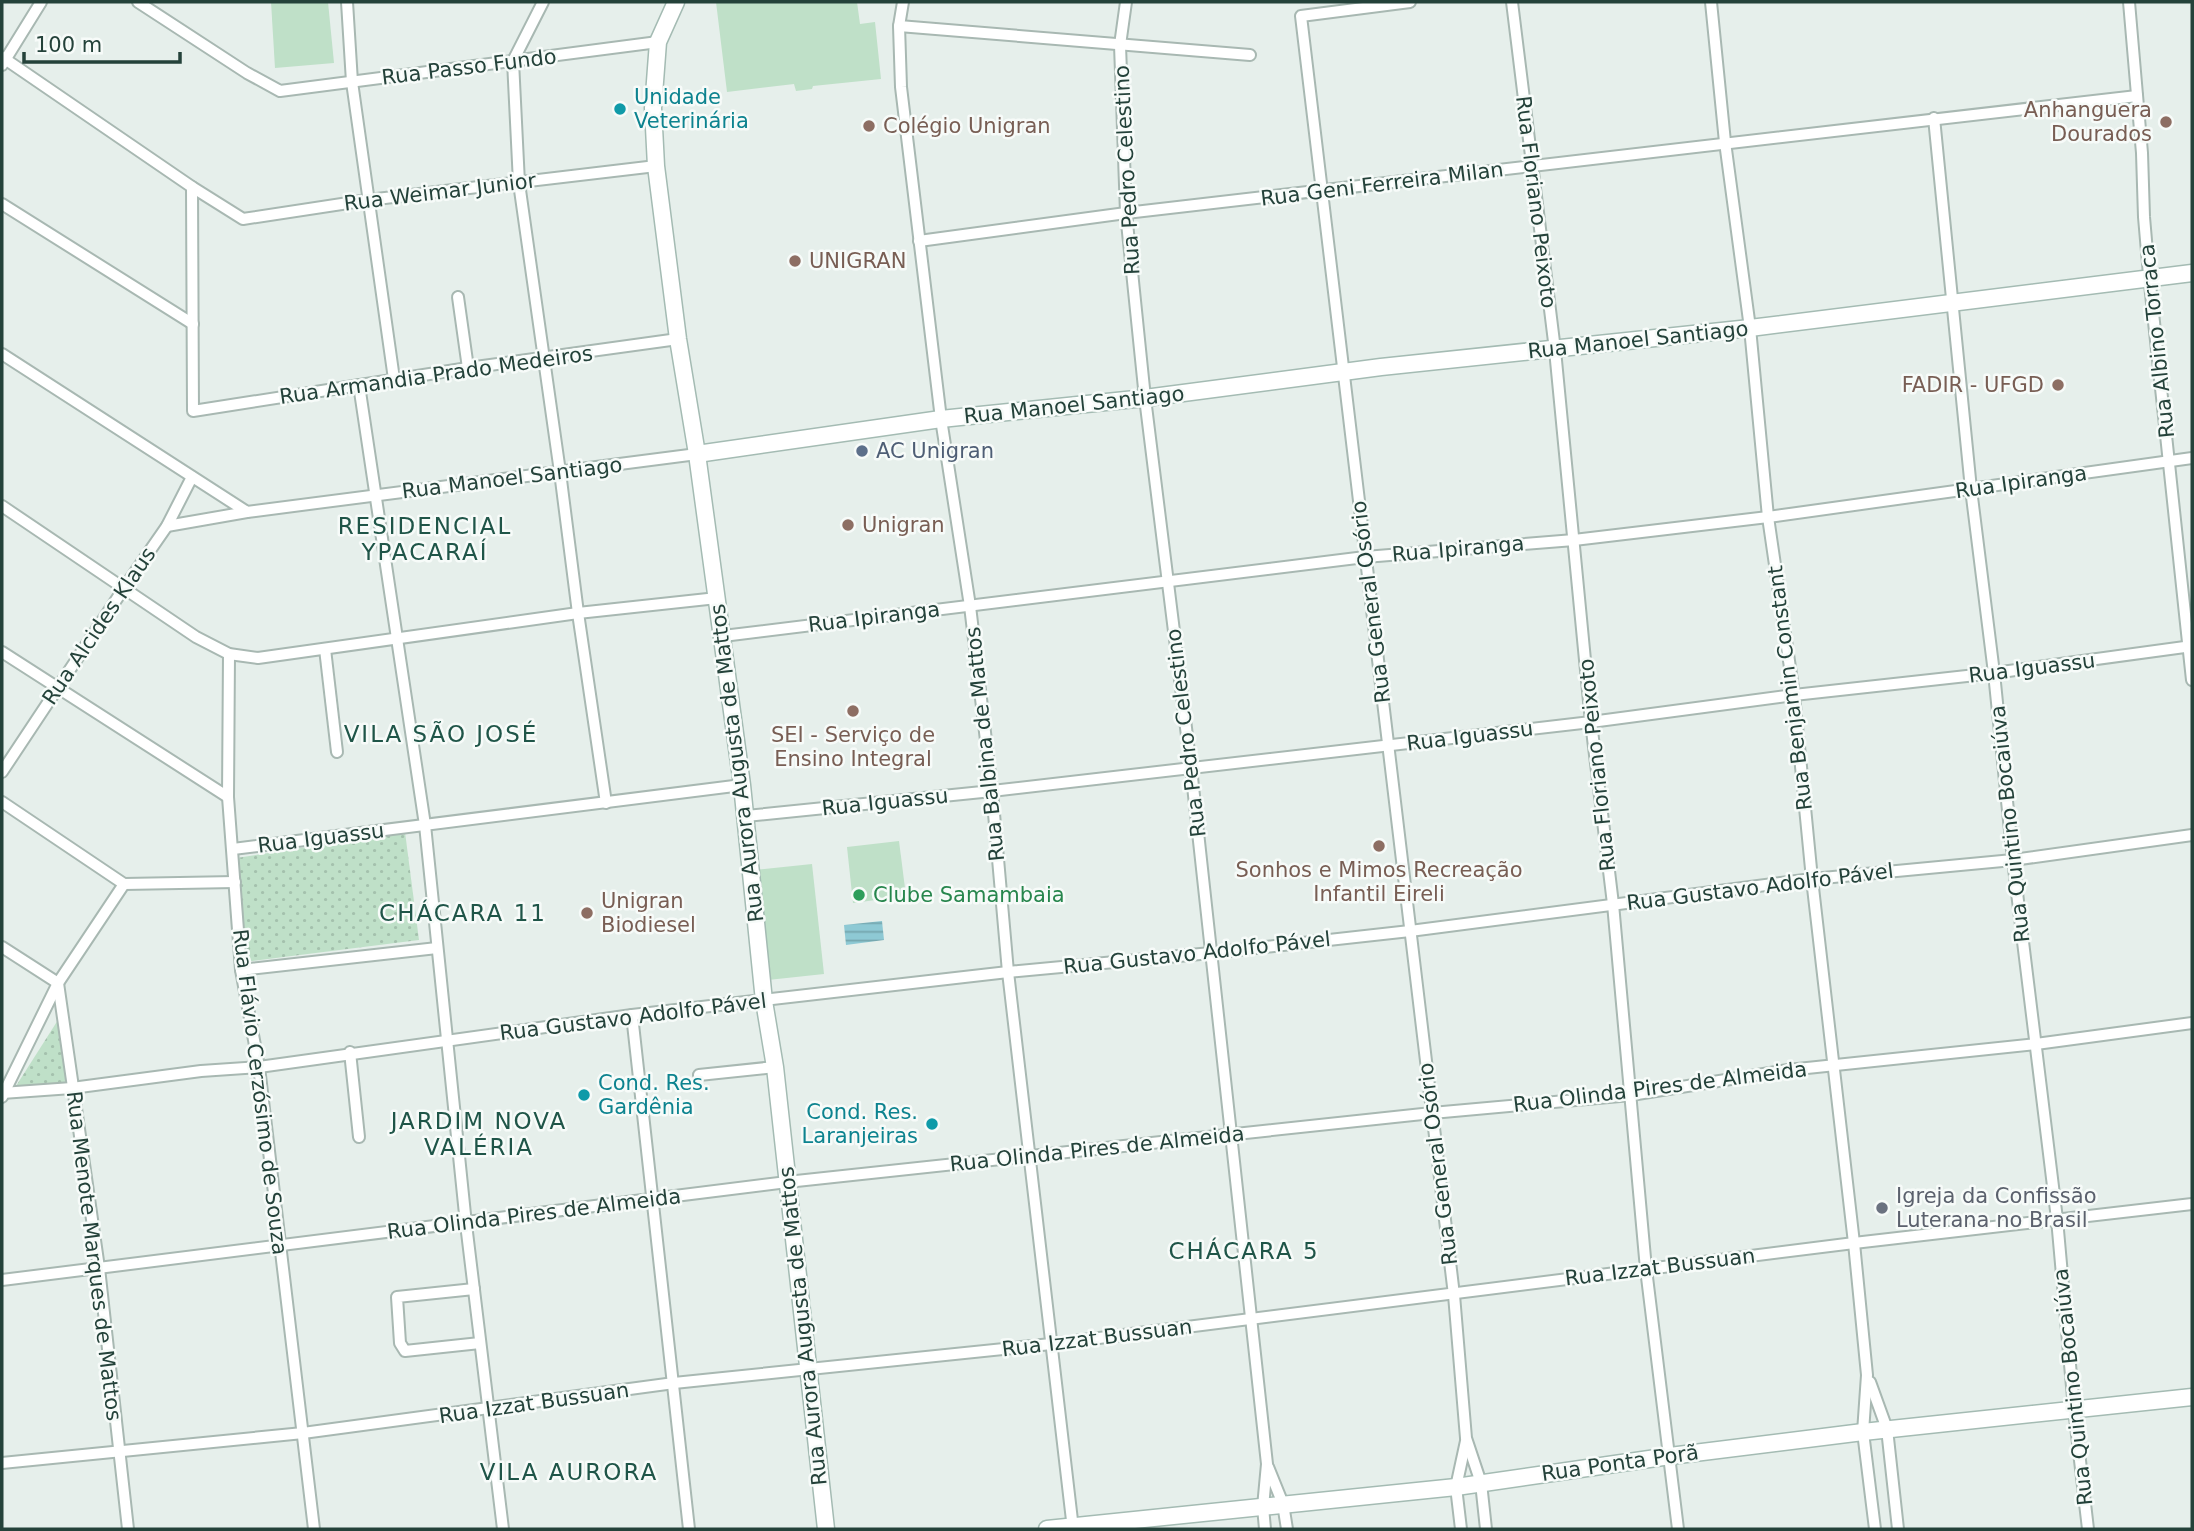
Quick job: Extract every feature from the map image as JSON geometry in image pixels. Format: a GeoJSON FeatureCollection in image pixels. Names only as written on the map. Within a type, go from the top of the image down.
{"type":"FeatureCollection","features":[{"type":"Feature","properties":{"kind":"street"},"geometry":{"type":"LineString","coordinates":[[41,2],[3,60],[192,187],[193,324]]}},
{"type":"Feature","properties":{"kind":"street","name":"Rua Passo Fundo"},"geometry":{"type":"LineString","coordinates":[[138,2],[247,73],[280,91],[658,42]]}},
{"type":"Feature","properties":{"kind":"street"},"geometry":{"type":"LineString","coordinates":[[347,2],[352,82],[394,379]]}},
{"type":"Feature","properties":{"kind":"street"},"geometry":{"type":"LineString","coordinates":[[543,2],[513,61],[519,183],[606,803]]}},
{"type":"Feature","properties":{"kind":"street","name":"Rua Aurora Augusta de Mattos"},"geometry":{"type":"LineString","coordinates":[[676,2],[658,42],[653,108],[656,166],[746,816],[764,1001],[775,1066],[826,1529]]}},
{"type":"Feature","properties":{"kind":"street","name":"Rua Balbina de Mattos"},"geometry":{"type":"LineString","coordinates":[[904,2],[899,26],[901,88],[941,419],[970,606],[992,791],[1029,1156],[1073,1528]]}},
{"type":"Feature","properties":{"kind":"street","name":"Rua Pedro Celestino"},"geometry":{"type":"LineString","coordinates":[[1126,2],[1120,45],[1126,213],[1145,398],[1191,768],[1267,1464],[1263,1507],[1265,1529]]}},
{"type":"Feature","properties":{"kind":"street","name":"Rua General Osório"},"geometry":{"type":"LineString","coordinates":[[1410,2],[1301,16],[1454,1295],[1466,1438],[1481,1483],[1486,1529]]}},
{"type":"Feature","properties":{"kind":"street","name":"Rua Floriano Peixoto"},"geometry":{"type":"LineString","coordinates":[[1512,2],[1555,350],[1591,722],[1613,904],[1646,1269],[1678,1529]]}},
{"type":"Feature","properties":{"kind":"street","name":"Rua Benjamin Constant"},"geometry":{"type":"LineString","coordinates":[[1710,2],[1725,142],[1750,328],[1769,517],[1794,695],[1812,879],[1854,1243],[1867,1376],[1863,1432],[1874,1529]]}},
{"type":"Feature","properties":{"kind":"street","name":"Rua Albino Torraca"},"geometry":{"type":"LineString","coordinates":[[2129,2],[2149,278],[2192,680]]}},
{"type":"Feature","properties":{"kind":"street"},"geometry":{"type":"LineString","coordinates":[[899,26],[1250,55]]}},
{"type":"Feature","properties":{"kind":"street","name":"Rua Geni Ferreira Milan"},"geometry":{"type":"LineString","coordinates":[[919,241],[1126,213],[2137,96]]}},
{"type":"Feature","properties":{"kind":"street","name":"Rua Quintino Bocaiúva"},"geometry":{"type":"LineString","coordinates":[[1934,118],[1971,489],[1994,674],[2012,860],[2057,1219],[2088,1529]]}},
{"type":"Feature","properties":{"kind":"street","name":"Rua Weimar Junior"},"geometry":{"type":"LineString","coordinates":[[192,187],[243,219],[368,200],[656,166]]}},
{"type":"Feature","properties":{"kind":"street"},"geometry":{"type":"LineString","coordinates":[[2,204],[193,324]]}},
{"type":"Feature","properties":{"kind":"street","name":"Rua Manoel Santiago"},"geometry":{"type":"LineString","coordinates":[[167,526],[247,512],[697,454],[941,419],[1145,398],[1381,367],[1750,328],[2192,273]]}},
{"type":"Feature","properties":{"kind":"street"},"geometry":{"type":"LineString","coordinates":[[458,297],[468,368]]}},
{"type":"Feature","properties":{"kind":"street","name":"Rua Armandia Prado Medeiros"},"geometry":{"type":"LineString","coordinates":[[193,324],[194,411],[468,368],[678,340]]}},
{"type":"Feature","properties":{"kind":"street"},"geometry":{"type":"LineString","coordinates":[[2,354],[247,512]]}},
{"type":"Feature","properties":{"kind":"street"},"geometry":{"type":"LineString","coordinates":[[359,386],[425,825],[466,1223],[503,1529]]}},
{"type":"Feature","properties":{"kind":"street","name":"Rua Ipiranga"},"geometry":{"type":"LineString","coordinates":[[723,636],[1366,557],[1574,540],[1769,517],[2192,457]]}},
{"type":"Feature","properties":{"kind":"street","name":"Rua Alcides Klaus"},"geometry":{"type":"LineString","coordinates":[[2,772],[167,526],[192,477]]}},
{"type":"Feature","properties":{"kind":"street"},"geometry":{"type":"LineString","coordinates":[[2,506],[196,637],[229,654],[258,658],[578,613],[717,598]]}},
{"type":"Feature","properties":{"kind":"street","name":"Rua Iguassu"},"geometry":{"type":"LineString","coordinates":[[746,816],[992,791],[1591,722],[1794,695],[1994,674],[2190,646]]}},
{"type":"Feature","properties":{"kind":"street"},"geometry":{"type":"LineString","coordinates":[[325,649],[337,752]]}},
{"type":"Feature","properties":{"kind":"street"},"geometry":{"type":"LineString","coordinates":[[2,652],[228,797]]}},
{"type":"Feature","properties":{"kind":"street","name":"Rua Flávio Cerzósimo de Souza"},"geometry":{"type":"LineString","coordinates":[[229,654],[228,797],[241,970],[259,1067],[314,1529]]}},
{"type":"Feature","properties":{"kind":"street","name":"Rua Iguassu"},"geometry":{"type":"LineString","coordinates":[[233,849],[742,785]]}},
{"type":"Feature","properties":{"kind":"street"},"geometry":{"type":"LineString","coordinates":[[2,802],[124,884],[235,882]]}},
{"type":"Feature","properties":{"kind":"street","name":"Rua Gustavo Adolfo Pável"},"geometry":{"type":"LineString","coordinates":[[3,1095],[201,1071],[259,1067],[350,1052],[632,1015],[1009,972],[1410,931],[1812,879],[2012,860],[2192,835]]}},
{"type":"Feature","properties":{"kind":"street"},"geometry":{"type":"LineString","coordinates":[[3,1095],[58,983],[124,884]]}},
{"type":"Feature","properties":{"kind":"street"},"geometry":{"type":"LineString","coordinates":[[2,947],[58,983]]}},
{"type":"Feature","properties":{"kind":"street"},"geometry":{"type":"LineString","coordinates":[[241,970],[437,948]]}},
{"type":"Feature","properties":{"kind":"street","name":"Rua Menote Marques de Mattos"},"geometry":{"type":"LineString","coordinates":[[58,983],[99,1268],[128,1529]]}},
{"type":"Feature","properties":{"kind":"street"},"geometry":{"type":"LineString","coordinates":[[632,1015],[689,1529]]}},
{"type":"Feature","properties":{"kind":"street","name":"Rua Olinda Pires de Almeida"},"geometry":{"type":"LineString","coordinates":[[2,1280],[787,1182],[1432,1113],[1631,1095],[1834,1065],[2036,1044],[2192,1023]]}},
{"type":"Feature","properties":{"kind":"street"},"geometry":{"type":"LineString","coordinates":[[350,1052],[359,1136]]}},
{"type":"Feature","properties":{"kind":"street"},"geometry":{"type":"LineString","coordinates":[[699,1075],[775,1066]]}},
{"type":"Feature","properties":{"kind":"street","name":"Rua Izzat Bussuan"},"geometry":{"type":"LineString","coordinates":[[2,1463],[303,1433],[674,1383],[1250,1321],[1854,1243],[2192,1204]]}},
{"type":"Feature","properties":{"kind":"street"},"geometry":{"type":"LineString","coordinates":[[474,1289],[397,1297],[400,1343],[405,1351],[480,1343]]}},
{"type":"Feature","properties":{"kind":"street","name":"Rua Benjamin Constant"},"geometry":{"type":"LineString","coordinates":[[1867,1376],[1886,1429],[1898,1529]]}},
{"type":"Feature","properties":{"kind":"street","name":"Rua Ponta Porã"},"geometry":{"type":"LineString","coordinates":[[1047,1529],[1456,1487],[1670,1456],[1886,1429],[2192,1397]]}},
{"type":"Feature","properties":{"kind":"street","name":"Rua General Osório"},"geometry":{"type":"LineString","coordinates":[[1461,1529],[1456,1487],[1466,1438]]}},
{"type":"Feature","properties":{"kind":"street","name":"Rua Pedro Celestino"},"geometry":{"type":"LineString","coordinates":[[1267,1464],[1283,1504],[1287,1529]]}},
{"type":"Feature","properties":{"kind":"green space"},"geometry":{"type":"Polygon","coordinates":[[[271,2],[328,2],[334,63],[275,68],[271,2]]]}},
{"type":"Feature","properties":{"kind":"green space"},"geometry":{"type":"Polygon","coordinates":[[[716,2],[857,2],[860,24],[875,22],[881,79],[813,86],[812,89],[796,91],[794,84],[727,92],[716,2]]]}},
{"type":"Feature","properties":{"kind":"green space"},"geometry":{"type":"Polygon","coordinates":[[[405,832],[419,940],[244,962],[230,859],[405,832]]]}},
{"type":"Feature","properties":{"kind":"green space"},"geometry":{"type":"Polygon","coordinates":[[[899,841],[906,896],[853,903],[847,847],[899,841]]]}},
{"type":"Feature","properties":{"kind":"green space"},"geometry":{"type":"Polygon","coordinates":[[[812,864],[824,974],[768,980],[755,870],[812,864]]]}},
{"type":"Feature","properties":{"kind":"green space"},"geometry":{"type":"Polygon","coordinates":[[[58,1020],[66,1084],[16,1086],[58,1020]]]}},
{"type":"Feature","properties":{"kind":"water"},"geometry":{"type":"Polygon","coordinates":[[[882,921],[884,940],[846,945],[844,925],[882,921]]]}},
{"type":"Feature","properties":{"kind":"place","name":"Unidade Veterinária"},"geometry":{"type":"Point","coordinates":[620,109]}},
{"type":"Feature","properties":{"kind":"place","name":"Anhanguera Dourados"},"geometry":{"type":"Point","coordinates":[2166,122]}},
{"type":"Feature","properties":{"kind":"place","name":"Colégio Unigran"},"geometry":{"type":"Point","coordinates":[869,126]}},
{"type":"Feature","properties":{"kind":"place","name":"UNIGRAN"},"geometry":{"type":"Point","coordinates":[795,261]}},
{"type":"Feature","properties":{"kind":"place","name":"FADIR - UFGD"},"geometry":{"type":"Point","coordinates":[2058,385]}},
{"type":"Feature","properties":{"kind":"place","name":"AC Unigran"},"geometry":{"type":"Point","coordinates":[862,451]}},
{"type":"Feature","properties":{"kind":"place","name":"Unigran"},"geometry":{"type":"Point","coordinates":[848,525]}},
{"type":"Feature","properties":{"kind":"place","name":"SEI - Serviço de Ensino Integral"},"geometry":{"type":"Point","coordinates":[853,711]}},
{"type":"Feature","properties":{"kind":"place","name":"Sonhos e Mimos Recreação Infantil Eireli"},"geometry":{"type":"Point","coordinates":[1379,846]}},
{"type":"Feature","properties":{"kind":"place","name":"Clube Samambaia"},"geometry":{"type":"Point","coordinates":[859,895]}},
{"type":"Feature","properties":{"kind":"place","name":"Unigran Biodiesel"},"geometry":{"type":"Point","coordinates":[587,913]}},
{"type":"Feature","properties":{"kind":"place","name":"Cond. Res. Gardênia"},"geometry":{"type":"Point","coordinates":[584,1095]}},
{"type":"Feature","properties":{"kind":"place","name":"Cond. Res. Laranjeiras"},"geometry":{"type":"Point","coordinates":[932,1124]}},
{"type":"Feature","properties":{"kind":"place","name":"Igreja da Confissão Luterana no Brasil"},"geometry":{"type":"Point","coordinates":[1882,1208]}},
{"type":"Feature","properties":{"kind":"district","name":"RESIDENCIAL YPACARAÍ"},"geometry":{"type":"Point","coordinates":[425,539]}},
{"type":"Feature","properties":{"kind":"district","name":"VILA SÃO JOSÉ"},"geometry":{"type":"Point","coordinates":[441,734]}},
{"type":"Feature","properties":{"kind":"district","name":"CHÁCARA 11"},"geometry":{"type":"Point","coordinates":[463,913]}},
{"type":"Feature","properties":{"kind":"district","name":"JARDIM NOVA VALÉRIA"},"geometry":{"type":"Point","coordinates":[479,1134]}},
{"type":"Feature","properties":{"kind":"district","name":"CHÁCARA 5"},"geometry":{"type":"Point","coordinates":[1244,1251]}},
{"type":"Feature","properties":{"kind":"district","name":"VILA AURORA"},"geometry":{"type":"Point","coordinates":[569,1472]}}]}
